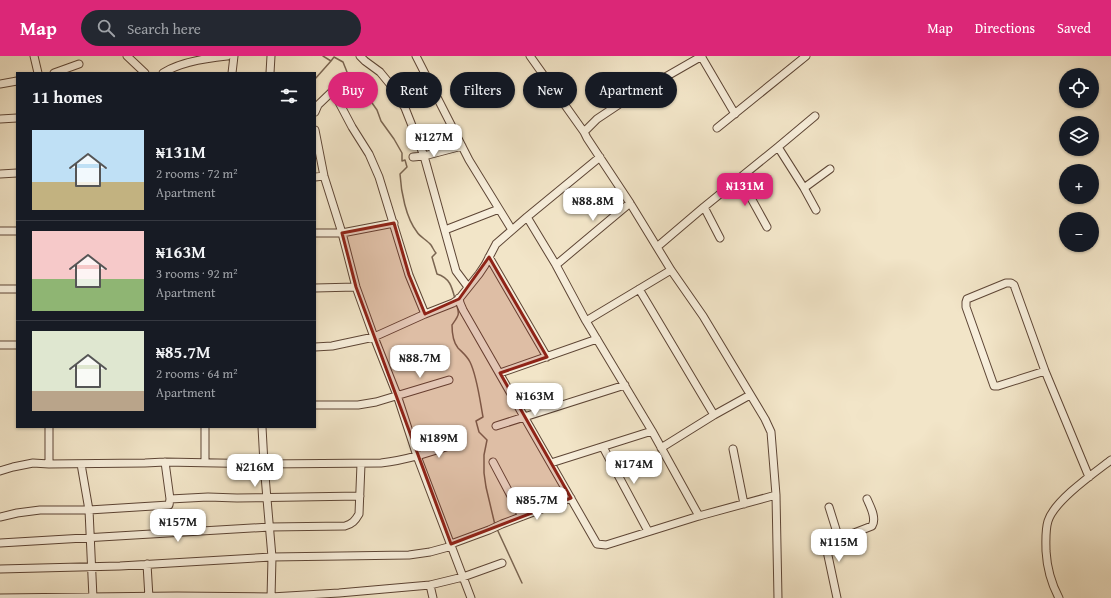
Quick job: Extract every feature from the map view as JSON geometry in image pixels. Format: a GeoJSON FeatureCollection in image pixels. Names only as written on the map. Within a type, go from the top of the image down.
{"type":"FeatureCollection","features":[{"type":"Feature","properties":{"kind":"street"},"geometry":{"type":"LineString","coordinates":[[34,56],[38,72]]}},
{"type":"Feature","properties":{"kind":"street"},"geometry":{"type":"LineString","coordinates":[[128,56],[144,72]]}},
{"type":"Feature","properties":{"kind":"street"},"geometry":{"type":"LineString","coordinates":[[165,72],[182,64],[227,56]]}},
{"type":"Feature","properties":{"kind":"street"},"geometry":{"type":"LineString","coordinates":[[232,72],[234,56]]}},
{"type":"Feature","properties":{"kind":"street"},"geometry":{"type":"LineString","coordinates":[[270,72],[271,56]]}},
{"type":"Feature","properties":{"kind":"street"},"geometry":{"type":"LineString","coordinates":[[360,56],[364,61],[380,72],[394,89],[405,108],[424,156],[456,271],[468,287]]}},
{"type":"Feature","properties":{"kind":"street"},"geometry":{"type":"LineString","coordinates":[[416,56],[469,160],[512,230]]}},
{"type":"Feature","properties":{"kind":"street"},"geometry":{"type":"LineString","coordinates":[[530,56],[584,132],[671,270],[714,334],[765,419],[771,432],[776,495],[778,598]]}},
{"type":"Feature","properties":{"kind":"street"},"geometry":{"type":"LineString","coordinates":[[584,132],[597,119],[627,99],[702,56],[735,114]]}},
{"type":"Feature","properties":{"kind":"street"},"geometry":{"type":"LineString","coordinates":[[717,128],[806,56]]}},
{"type":"Feature","properties":{"kind":"street"},"geometry":{"type":"LineString","coordinates":[[57,72],[79,64]]}},
{"type":"Feature","properties":{"kind":"street"},"geometry":{"type":"LineString","coordinates":[[0,84],[16,81]]}},
{"type":"Feature","properties":{"kind":"street"},"geometry":{"type":"LineString","coordinates":[[316,110],[318,105],[328,96]]}},
{"type":"Feature","properties":{"kind":"street"},"geometry":{"type":"LineString","coordinates":[[342,108],[369,154],[379,177],[409,275],[425,314]]}},
{"type":"Feature","properties":{"kind":"street"},"geometry":{"type":"LineString","coordinates":[[657,247],[815,116]]}},
{"type":"Feature","properties":{"kind":"street"},"geometry":{"type":"LineString","coordinates":[[0,119],[16,118]]}},
{"type":"Feature","properties":{"kind":"street"},"geometry":{"type":"LineString","coordinates":[[316,135],[324,176],[342,233],[356,287],[471,598]]}},
{"type":"Feature","properties":{"kind":"street"},"geometry":{"type":"LineString","coordinates":[[413,158],[462,146]]}},
{"type":"Feature","properties":{"kind":"street"},"geometry":{"type":"LineString","coordinates":[[778,147],[816,210]]}},
{"type":"Feature","properties":{"kind":"street"},"geometry":{"type":"LineString","coordinates":[[316,347],[332,346],[374,337],[457,300],[485,266],[496,244],[600,157]]}},
{"type":"Feature","properties":{"kind":"street"},"geometry":{"type":"LineString","coordinates":[[804,188],[830,169]]}},
{"type":"Feature","properties":{"kind":"street"},"geometry":{"type":"LineString","coordinates":[[0,174],[16,173]]}},
{"type":"Feature","properties":{"kind":"street"},"geometry":{"type":"LineString","coordinates":[[316,177],[324,176]]}},
{"type":"Feature","properties":{"kind":"street"},"geometry":{"type":"LineString","coordinates":[[740,178],[767,226]]}},
{"type":"Feature","properties":{"kind":"street"},"geometry":{"type":"LineString","coordinates":[[556,265],[630,203]]}},
{"type":"Feature","properties":{"kind":"street"},"geometry":{"type":"LineString","coordinates":[[704,207],[720,238]]}},
{"type":"Feature","properties":{"kind":"street"},"geometry":{"type":"LineString","coordinates":[[445,230],[499,209]]}},
{"type":"Feature","properties":{"kind":"street"},"geometry":{"type":"LineString","coordinates":[[527,217],[556,265],[586,321],[652,431],[699,516]]}},
{"type":"Feature","properties":{"kind":"street"},"geometry":{"type":"LineString","coordinates":[[316,233],[342,233],[394,223]]}},
{"type":"Feature","properties":{"kind":"street"},"geometry":{"type":"LineString","coordinates":[[0,231],[16,231]]}},
{"type":"Feature","properties":{"kind":"street"},"geometry":{"type":"LineString","coordinates":[[489,257],[547,357]]}},
{"type":"Feature","properties":{"kind":"street"},"geometry":{"type":"LineString","coordinates":[[586,321],[671,270]]}},
{"type":"Feature","properties":{"kind":"street"},"geometry":{"type":"LineString","coordinates":[[1044,371],[994,386],[966,307],[967,299],[1006,283],[1011,283],[1014,285],[1044,371],[1089,477]]}},
{"type":"Feature","properties":{"kind":"street"},"geometry":{"type":"LineString","coordinates":[[316,288],[356,287]]}},
{"type":"Feature","properties":{"kind":"street"},"geometry":{"type":"LineString","coordinates":[[0,289],[16,289]]}},
{"type":"Feature","properties":{"kind":"street"},"geometry":{"type":"LineString","coordinates":[[639,289],[714,415]]}},
{"type":"Feature","properties":{"kind":"street"},"geometry":{"type":"LineString","coordinates":[[457,300],[460,302],[463,310],[597,544],[601,546],[606,545],[648,531],[776,495]]}},
{"type":"Feature","properties":{"kind":"street"},"geometry":{"type":"LineString","coordinates":[[500,373],[597,339]]}},
{"type":"Feature","properties":{"kind":"street"},"geometry":{"type":"LineString","coordinates":[[0,345],[16,345]]}},
{"type":"Feature","properties":{"kind":"street"},"geometry":{"type":"LineString","coordinates":[[316,405],[358,405],[376,402],[449,380]]}},
{"type":"Feature","properties":{"kind":"street"},"geometry":{"type":"LineString","coordinates":[[496,426],[625,385]]}},
{"type":"Feature","properties":{"kind":"street"},"geometry":{"type":"LineString","coordinates":[[661,448],[714,415],[750,395]]}},
{"type":"Feature","properties":{"kind":"street"},"geometry":{"type":"LineString","coordinates":[[49,428],[49,464]]}},
{"type":"Feature","properties":{"kind":"street"},"geometry":{"type":"LineString","coordinates":[[206,428],[206,462]]}},
{"type":"Feature","properties":{"kind":"street"},"geometry":{"type":"LineString","coordinates":[[262,428],[272,557],[271,598]]}},
{"type":"Feature","properties":{"kind":"street"},"geometry":{"type":"LineString","coordinates":[[550,463],[652,431]]}},
{"type":"Feature","properties":{"kind":"street"},"geometry":{"type":"LineString","coordinates":[[0,472],[13,466],[33,463],[381,463],[418,456],[455,444]]}},
{"type":"Feature","properties":{"kind":"street"},"geometry":{"type":"LineString","coordinates":[[602,447],[648,531]]}},
{"type":"Feature","properties":{"kind":"street"},"geometry":{"type":"LineString","coordinates":[[733,449],[744,504]]}},
{"type":"Feature","properties":{"kind":"street"},"geometry":{"type":"LineString","coordinates":[[1059,598],[1052,583],[1047,560],[1046,536],[1051,514],[1057,505],[1111,460]]}},
{"type":"Feature","properties":{"kind":"street"},"geometry":{"type":"LineString","coordinates":[[0,517],[40,510],[89,510],[169,505],[170,499],[165,462]]}},
{"type":"Feature","properties":{"kind":"street"},"geometry":{"type":"LineString","coordinates":[[493,462],[523,516]]}},
{"type":"Feature","properties":{"kind":"street"},"geometry":{"type":"LineString","coordinates":[[81,464],[89,510],[93,597]]}},
{"type":"Feature","properties":{"kind":"street"},"geometry":{"type":"LineString","coordinates":[[0,543],[270,527],[345,526],[352,524],[359,514],[361,464]]}},
{"type":"Feature","properties":{"kind":"street"},"geometry":{"type":"LineString","coordinates":[[170,499],[208,497],[267,498],[360,496]]}},
{"type":"Feature","properties":{"kind":"street"},"geometry":{"type":"LineString","coordinates":[[0,569],[120,566],[272,557],[409,555],[430,552],[452,545],[571,498]]}},
{"type":"Feature","properties":{"kind":"street"},"geometry":{"type":"LineString","coordinates":[[837,598],[826,551],[827,546],[831,542],[872,526],[874,523],[874,518],[867,499]]}},
{"type":"Feature","properties":{"kind":"street"},"geometry":{"type":"LineString","coordinates":[[829,507],[839,539]]}},
{"type":"Feature","properties":{"kind":"street"},"geometry":{"type":"LineString","coordinates":[[147,564],[149,598]]}},
{"type":"Feature","properties":{"kind":"street"},"geometry":{"type":"LineString","coordinates":[[0,598],[271,598],[340,596],[430,585],[464,577],[502,564]]}},
{"type":"Feature","properties":{"kind":"street"},"geometry":{"type":"LineString","coordinates":[[430,585],[433,598]]}},
{"type":"Feature","properties":{"kind":"highlighted area"},"geometry":{"type":"Polygon","coordinates":[[[394,223],[409,275],[425,314],[459,299],[489,257],[547,357],[500,373],[571,498],[451,544],[356,287],[342,233],[394,223]]]}},
{"type":"Feature","properties":{"kind":"waterway"},"geometry":{"type":"LineString","coordinates":[[316,78],[331,61],[323,56]]}},
{"type":"Feature","properties":{"kind":"waterway"},"geometry":{"type":"LineString","coordinates":[[331,61],[334,57],[343,62],[349,77],[358,83],[377,110],[381,121],[402,153],[402,161],[405,160],[407,167],[400,174],[403,197],[407,212],[417,232],[431,245],[436,253],[432,257],[437,274],[448,281],[455,299]]}},
{"type":"Feature","properties":{"kind":"waterway"},"geometry":{"type":"LineString","coordinates":[[456,303],[458,315],[452,325],[454,340],[456,346],[470,362],[476,381],[483,417],[476,421],[479,432],[487,440],[484,455],[484,473],[495,525]]}},
{"type":"Feature","properties":{"kind":"waterway"},"geometry":{"type":"LineString","coordinates":[[497,529],[522,583]]}}]}
